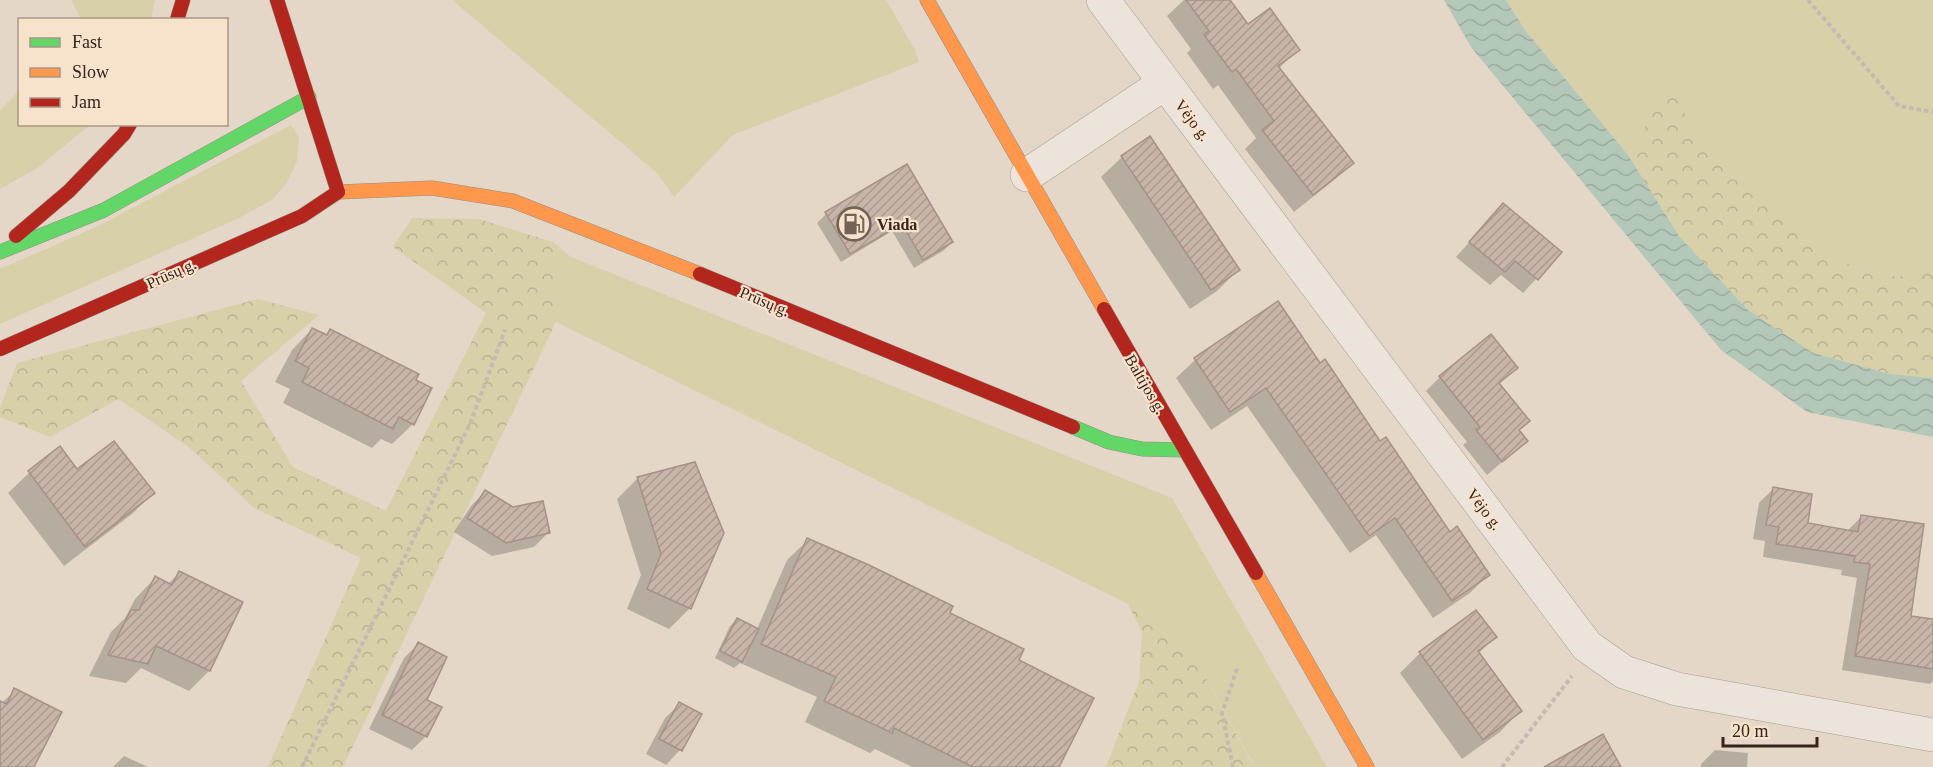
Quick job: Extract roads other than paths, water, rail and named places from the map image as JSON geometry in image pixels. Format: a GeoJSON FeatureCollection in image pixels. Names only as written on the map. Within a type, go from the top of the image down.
{"type":"FeatureCollection","features":[{"type":"Feature","properties":{"kind":"street"},"geometry":{"type":"LineString","coordinates":[[178,18],[183,0]]}},
{"type":"Feature","properties":{"kind":"street"},"geometry":{"type":"LineString","coordinates":[[277,0],[339,192]]}},
{"type":"Feature","properties":{"kind":"street","name":"Baltijos g."},"geometry":{"type":"LineString","coordinates":[[927,0],[1367,767]]}},
{"type":"Feature","properties":{"kind":"street","name":"Vėjo g."},"geometry":{"type":"LineString","coordinates":[[1104,0],[1592,649],[1624,672],[1677,689],[1933,735]]}},
{"type":"Feature","properties":{"kind":"street","name":"Vėjo g."},"geometry":{"type":"LineString","coordinates":[[1027,175],[1166,83]]}},
{"type":"Feature","properties":{"kind":"street"},"geometry":{"type":"LineString","coordinates":[[0,251],[104,210],[309,97]]}},
{"type":"Feature","properties":{"kind":"street"},"geometry":{"type":"LineString","coordinates":[[0,251],[69,191],[124,134],[129,126]]}},
{"type":"Feature","properties":{"kind":"street","name":"Prūsų g."},"geometry":{"type":"LineString","coordinates":[[0,349],[302,216],[339,192],[432,188],[513,201],[720,282],[1109,442],[1142,449],[1184,450]]}},
{"type":"Feature","properties":{"kind":"water"},"geometry":{"type":"Polygon","coordinates":[[[1444,0],[1506,0],[1525,30],[1628,155],[1679,236],[1748,310],[1813,353],[1890,374],[1933,378],[1933,437],[1807,412],[1721,350],[1471,47],[1444,0]]]}},
{"type":"Feature","properties":{"kind":"place","name":"Viada"},"geometry":{"type":"Point","coordinates":[854,224]}}]}
